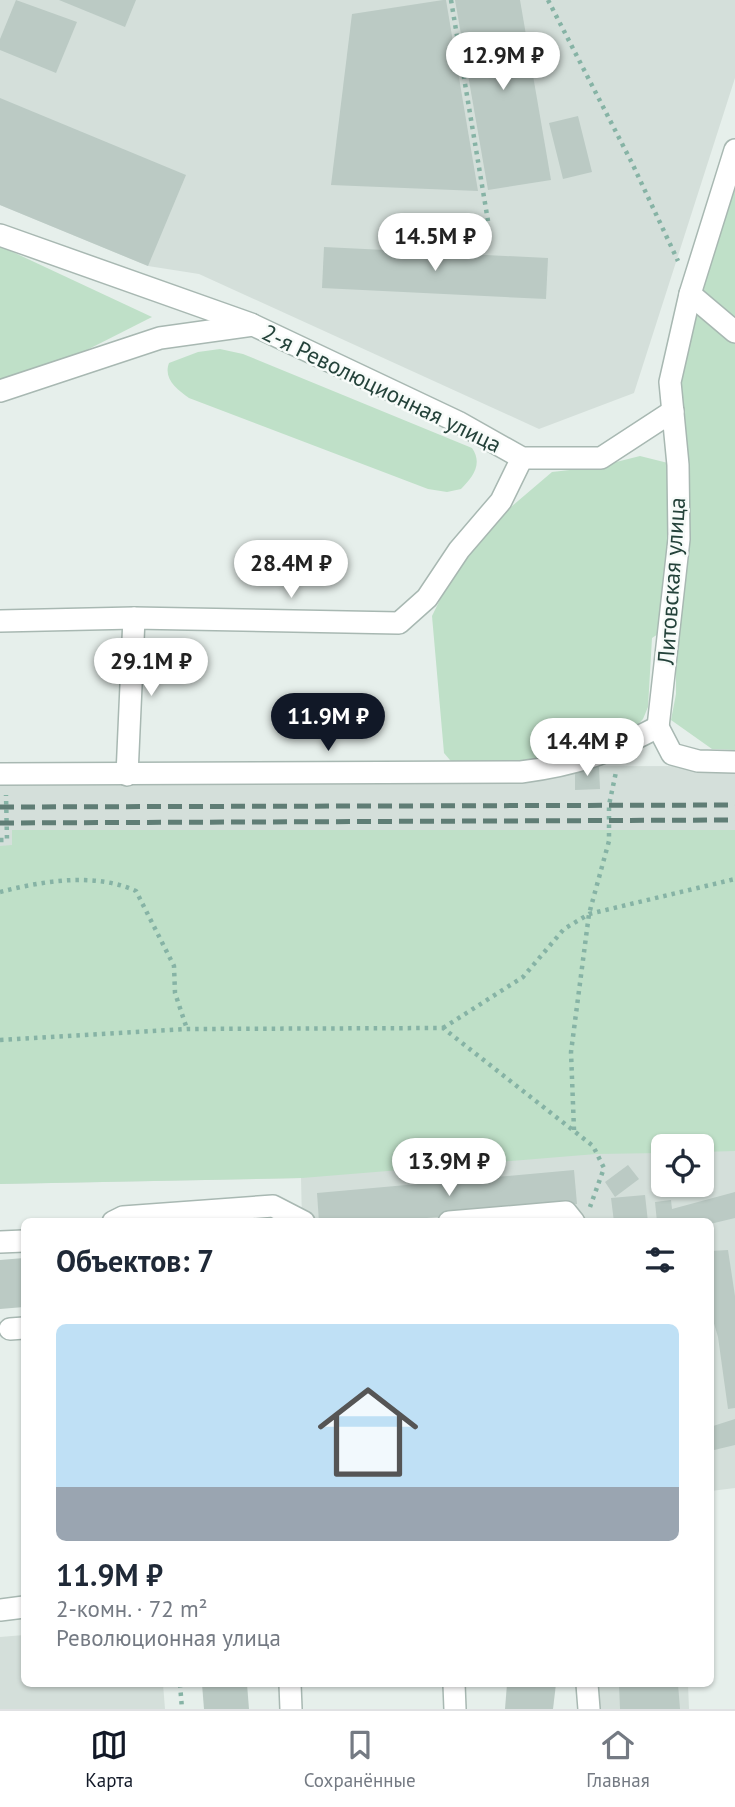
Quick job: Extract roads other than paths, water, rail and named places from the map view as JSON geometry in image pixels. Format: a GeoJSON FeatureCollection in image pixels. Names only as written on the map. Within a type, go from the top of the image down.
{"type":"FeatureCollection","features":[{"type":"Feature","properties":{"kind":"street","name":"Литовская улица"},"geometry":{"type":"LineString","coordinates":[[658,727],[680,539],[678,465],[670,382],[691,294],[735,150]]}},
{"type":"Feature","properties":{"kind":"street"},"geometry":{"type":"LineString","coordinates":[[0,235],[253,325]]}},
{"type":"Feature","properties":{"kind":"street"},"geometry":{"type":"LineString","coordinates":[[691,294],[735,331]]}},
{"type":"Feature","properties":{"kind":"street","name":"2-я Революционная улица"},"geometry":{"type":"LineString","coordinates":[[4,387],[160,338],[253,325],[458,422],[522,458],[601,458],[673,411]]}},
{"type":"Feature","properties":{"kind":"street"},"geometry":{"type":"LineString","coordinates":[[0,621],[134,618],[398,623],[427,598],[459,550],[501,501],[522,458]]}},
{"type":"Feature","properties":{"kind":"street"},"geometry":{"type":"LineString","coordinates":[[127,775],[134,618]]}},
{"type":"Feature","properties":{"kind":"street"},"geometry":{"type":"LineString","coordinates":[[0,774],[521,772],[570,765],[622,746],[658,727],[672,754],[698,761],[735,762]]}},
{"type":"Feature","properties":{"kind":"street"},"geometry":{"type":"LineString","coordinates":[[121,1218],[272,1206],[296,1218]]}},
{"type":"Feature","properties":{"kind":"street"},"geometry":{"type":"LineString","coordinates":[[496,1218],[566,1212],[582,1216]]}},
{"type":"Feature","properties":{"kind":"street"},"geometry":{"type":"LineString","coordinates":[[0,1242],[21,1241]]}},
{"type":"Feature","properties":{"kind":"street"},"geometry":{"type":"LineString","coordinates":[[0,1610],[21,1607]]}},
{"type":"Feature","properties":{"kind":"street"},"geometry":{"type":"LineString","coordinates":[[290,1687],[291,1709]]}},
{"type":"Feature","properties":{"kind":"street"},"geometry":{"type":"LineString","coordinates":[[454,1687],[455,1709]]}},
{"type":"Feature","properties":{"kind":"street"},"geometry":{"type":"LineString","coordinates":[[587,1687],[589,1709]]}},
{"type":"Feature","properties":{"kind":"railway"},"geometry":{"type":"LineString","coordinates":[[0,807],[735,805]]}},
{"type":"Feature","properties":{"kind":"railway"},"geometry":{"type":"LineString","coordinates":[[0,823],[735,820]]}}]}
